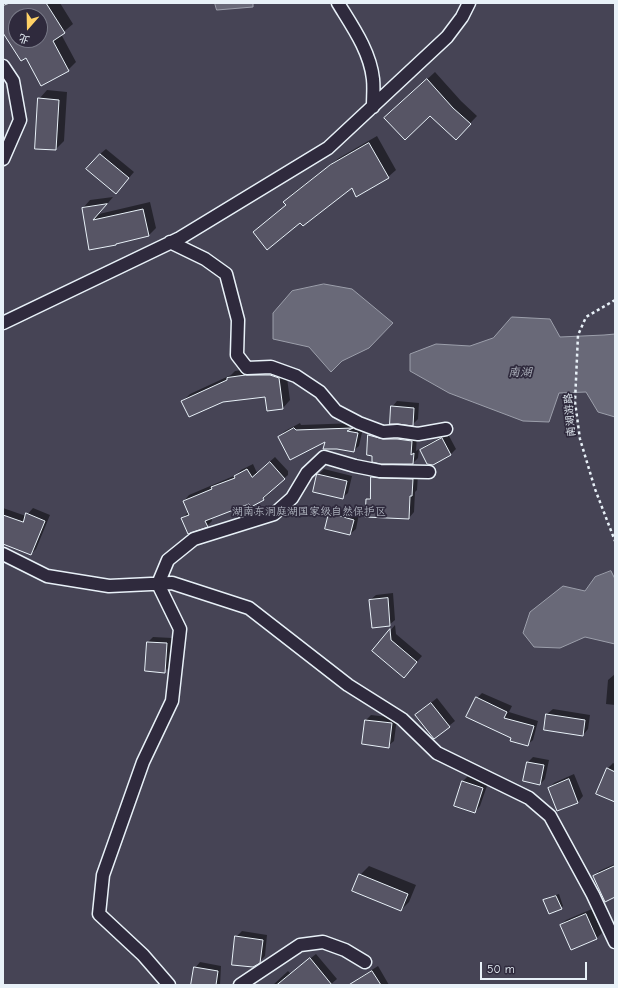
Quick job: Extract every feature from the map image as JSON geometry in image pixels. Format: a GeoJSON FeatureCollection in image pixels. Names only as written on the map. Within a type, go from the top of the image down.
{"type":"FeatureCollection","features":[{"type":"Feature","properties":{"kind":"street"},"geometry":{"type":"LineString","coordinates":[[338,3],[357,34],[369,60],[373,78],[373,107]]}},
{"type":"Feature","properties":{"kind":"street"},"geometry":{"type":"LineString","coordinates":[[3,323],[170,242],[328,148],[447,37],[462,17],[469,3]]}},
{"type":"Feature","properties":{"kind":"street"},"geometry":{"type":"LineString","coordinates":[[3,66],[13,81],[20,120],[3,158]]}},
{"type":"Feature","properties":{"kind":"street"},"geometry":{"type":"LineString","coordinates":[[170,242],[205,259],[226,274],[238,320],[237,355],[247,368],[271,367],[296,376],[320,392],[336,410],[359,423],[383,432],[397,431],[418,434],[446,429]]}},
{"type":"Feature","properties":{"kind":"street"},"geometry":{"type":"LineString","coordinates":[[169,985],[143,955],[100,914],[103,875],[143,762],[172,701],[180,629],[158,584],[168,560],[194,539],[274,514],[292,498],[307,473],[324,457],[355,466],[380,471],[429,472]]}},
{"type":"Feature","properties":{"kind":"street"},"geometry":{"type":"LineString","coordinates":[[3,554],[47,576],[109,586],[172,583],[249,608],[348,685],[402,719],[437,753],[529,798],[550,816],[593,895],[615,942]]}},
{"type":"Feature","properties":{"kind":"street"},"geometry":{"type":"LineString","coordinates":[[240,985],[300,945],[323,942],[345,950],[365,962]]}},
{"type":"Feature","properties":{"kind":"path","name":"南湖游路"},"geometry":{"type":"LineString","coordinates":[[615,300],[586,317],[578,335],[575,402],[580,439],[598,496],[615,542]]}},
{"type":"Feature","properties":{"kind":"green space","name":"湖南东洞庭湖国家级自然保护区"},"geometry":{"type":"Polygon","coordinates":[[[3,3],[615,3],[615,985],[3,985],[3,3]]]}},
{"type":"Feature","properties":{"kind":"water"},"geometry":{"type":"Polygon","coordinates":[[[215,3],[253,3],[253,7],[217,10],[215,3]]]}},
{"type":"Feature","properties":{"kind":"water"},"geometry":{"type":"Polygon","coordinates":[[[324,284],[352,289],[393,323],[369,348],[342,361],[331,372],[309,347],[273,339],[273,313],[292,291],[324,284]]]}},
{"type":"Feature","properties":{"kind":"water","name":"南湖"},"geometry":{"type":"Polygon","coordinates":[[[512,317],[550,319],[560,337],[615,334],[615,417],[598,412],[586,392],[559,393],[549,422],[523,421],[449,393],[410,371],[410,354],[436,344],[470,346],[493,338],[512,317]]]}},
{"type":"Feature","properties":{"kind":"water"},"geometry":{"type":"Polygon","coordinates":[[[611,571],[615,579],[615,644],[585,637],[560,648],[534,647],[523,633],[530,612],[563,586],[585,591],[595,577],[611,571]]]}},
{"type":"Feature","properties":{"kind":"building"},"geometry":{"type":"Polygon","coordinates":[[[10,3],[46,3],[65,33],[53,41],[69,71],[41,86],[26,58],[21,61],[13,48],[48,48],[48,8],[8,8],[8,41],[3,33],[3,6],[10,3]]]}},
{"type":"Feature","properties":{"kind":"building"},"geometry":{"type":"Polygon","coordinates":[[[427,79],[453,108],[471,124],[456,140],[430,116],[405,140],[384,118],[427,79]]]}},
{"type":"Feature","properties":{"kind":"building"},"geometry":{"type":"Polygon","coordinates":[[[38,98],[59,100],[56,150],[35,149],[38,98]]]}},
{"type":"Feature","properties":{"kind":"building"},"geometry":{"type":"Polygon","coordinates":[[[369,143],[389,178],[356,197],[352,188],[303,226],[300,223],[267,250],[253,232],[286,205],[283,202],[330,165],[369,143]]]}},
{"type":"Feature","properties":{"kind":"building"},"geometry":{"type":"Polygon","coordinates":[[[100,154],[129,178],[116,194],[86,169],[100,154]]]}},
{"type":"Feature","properties":{"kind":"building"},"geometry":{"type":"Polygon","coordinates":[[[107,204],[93,220],[143,209],[149,236],[116,245],[89,250],[82,208],[107,204]]]}},
{"type":"Feature","properties":{"kind":"building"},"geometry":{"type":"Polygon","coordinates":[[[246,375],[270,375],[279,378],[283,409],[267,411],[265,397],[223,402],[189,417],[181,401],[227,380],[227,378],[246,375]]]}},
{"type":"Feature","properties":{"kind":"building"},"geometry":{"type":"Polygon","coordinates":[[[391,406],[414,408],[413,426],[390,424],[391,406]]]}},
{"type":"Feature","properties":{"kind":"building"},"geometry":{"type":"Polygon","coordinates":[[[294,428],[296,430],[353,428],[347,431],[358,433],[354,452],[337,449],[323,449],[325,442],[290,460],[278,437],[294,428]]]}},
{"type":"Feature","properties":{"kind":"building"},"geometry":{"type":"Polygon","coordinates":[[[368,435],[383,439],[412,441],[411,455],[414,453],[413,464],[381,464],[372,462],[372,456],[367,455],[368,435]]]}},
{"type":"Feature","properties":{"kind":"building"},"geometry":{"type":"Polygon","coordinates":[[[442,438],[451,455],[433,465],[427,464],[420,450],[442,438]]]}},
{"type":"Feature","properties":{"kind":"building"},"geometry":{"type":"Polygon","coordinates":[[[270,462],[285,479],[263,498],[264,500],[251,507],[249,504],[205,521],[208,527],[188,534],[181,518],[189,515],[183,501],[212,489],[211,487],[235,478],[234,476],[247,469],[252,477],[270,462]]]}},
{"type":"Feature","properties":{"kind":"building"},"geometry":{"type":"Polygon","coordinates":[[[317,474],[347,481],[343,499],[313,492],[317,474]]]}},
{"type":"Feature","properties":{"kind":"building"},"geometry":{"type":"Polygon","coordinates":[[[371,477],[413,479],[412,496],[410,496],[409,519],[365,517],[366,499],[370,499],[371,477]]]}},
{"type":"Feature","properties":{"kind":"building"},"geometry":{"type":"Polygon","coordinates":[[[26,513],[45,521],[31,555],[3,544],[3,515],[23,522],[26,513]]]}},
{"type":"Feature","properties":{"kind":"building"},"geometry":{"type":"Polygon","coordinates":[[[329,513],[354,520],[350,535],[325,529],[329,513]]]}},
{"type":"Feature","properties":{"kind":"building"},"geometry":{"type":"Polygon","coordinates":[[[388,598],[390,626],[372,628],[369,600],[388,598]]]}},
{"type":"Feature","properties":{"kind":"building"},"geometry":{"type":"Polygon","coordinates":[[[390,629],[391,640],[417,662],[404,678],[372,651],[390,629]]]}},
{"type":"Feature","properties":{"kind":"building"},"geometry":{"type":"Polygon","coordinates":[[[147,642],[167,643],[165,673],[145,671],[147,642]]]}},
{"type":"Feature","properties":{"kind":"building"},"geometry":{"type":"Polygon","coordinates":[[[476,697],[507,712],[504,718],[534,726],[528,746],[510,741],[511,738],[466,717],[476,697]]]}},
{"type":"Feature","properties":{"kind":"building"},"geometry":{"type":"Polygon","coordinates":[[[431,703],[450,727],[434,739],[415,715],[431,703]]]}},
{"type":"Feature","properties":{"kind":"building"},"geometry":{"type":"Polygon","coordinates":[[[546,714],[585,720],[583,736],[544,730],[546,714]]]}},
{"type":"Feature","properties":{"kind":"building"},"geometry":{"type":"Polygon","coordinates":[[[365,720],[392,723],[389,748],[362,744],[365,720]]]}},
{"type":"Feature","properties":{"kind":"building"},"geometry":{"type":"Polygon","coordinates":[[[527,762],[544,765],[540,785],[523,781],[527,762]]]}},
{"type":"Feature","properties":{"kind":"building"},"geometry":{"type":"Polygon","coordinates":[[[607,768],[615,772],[615,802],[596,794],[607,768]]]}},
{"type":"Feature","properties":{"kind":"building"},"geometry":{"type":"Polygon","coordinates":[[[569,779],[578,803],[557,811],[548,788],[569,779]]]}},
{"type":"Feature","properties":{"kind":"building"},"geometry":{"type":"Polygon","coordinates":[[[462,781],[483,788],[475,813],[454,806],[462,781]]]}},
{"type":"Feature","properties":{"kind":"building"},"geometry":{"type":"Polygon","coordinates":[[[615,866],[615,897],[605,902],[593,876],[615,866]]]}},
{"type":"Feature","properties":{"kind":"building"},"geometry":{"type":"Polygon","coordinates":[[[359,874],[408,894],[401,911],[352,891],[359,874]]]}},
{"type":"Feature","properties":{"kind":"building"},"geometry":{"type":"Polygon","coordinates":[[[556,896],[562,909],[549,914],[543,900],[556,896]]]}},
{"type":"Feature","properties":{"kind":"building"},"geometry":{"type":"Polygon","coordinates":[[[586,914],[597,939],[571,950],[560,925],[586,914]]]}},
{"type":"Feature","properties":{"kind":"building"},"geometry":{"type":"Polygon","coordinates":[[[235,936],[263,940],[260,963],[253,967],[232,965],[235,936]]]}},
{"type":"Feature","properties":{"kind":"building"},"geometry":{"type":"Polygon","coordinates":[[[310,958],[332,985],[277,985],[310,958]]]}},
{"type":"Feature","properties":{"kind":"building"},"geometry":{"type":"Polygon","coordinates":[[[194,967],[218,971],[216,985],[191,985],[194,967]]]}},
{"type":"Feature","properties":{"kind":"building"},"geometry":{"type":"Polygon","coordinates":[[[372,971],[381,985],[349,985],[372,971]]]}}]}
